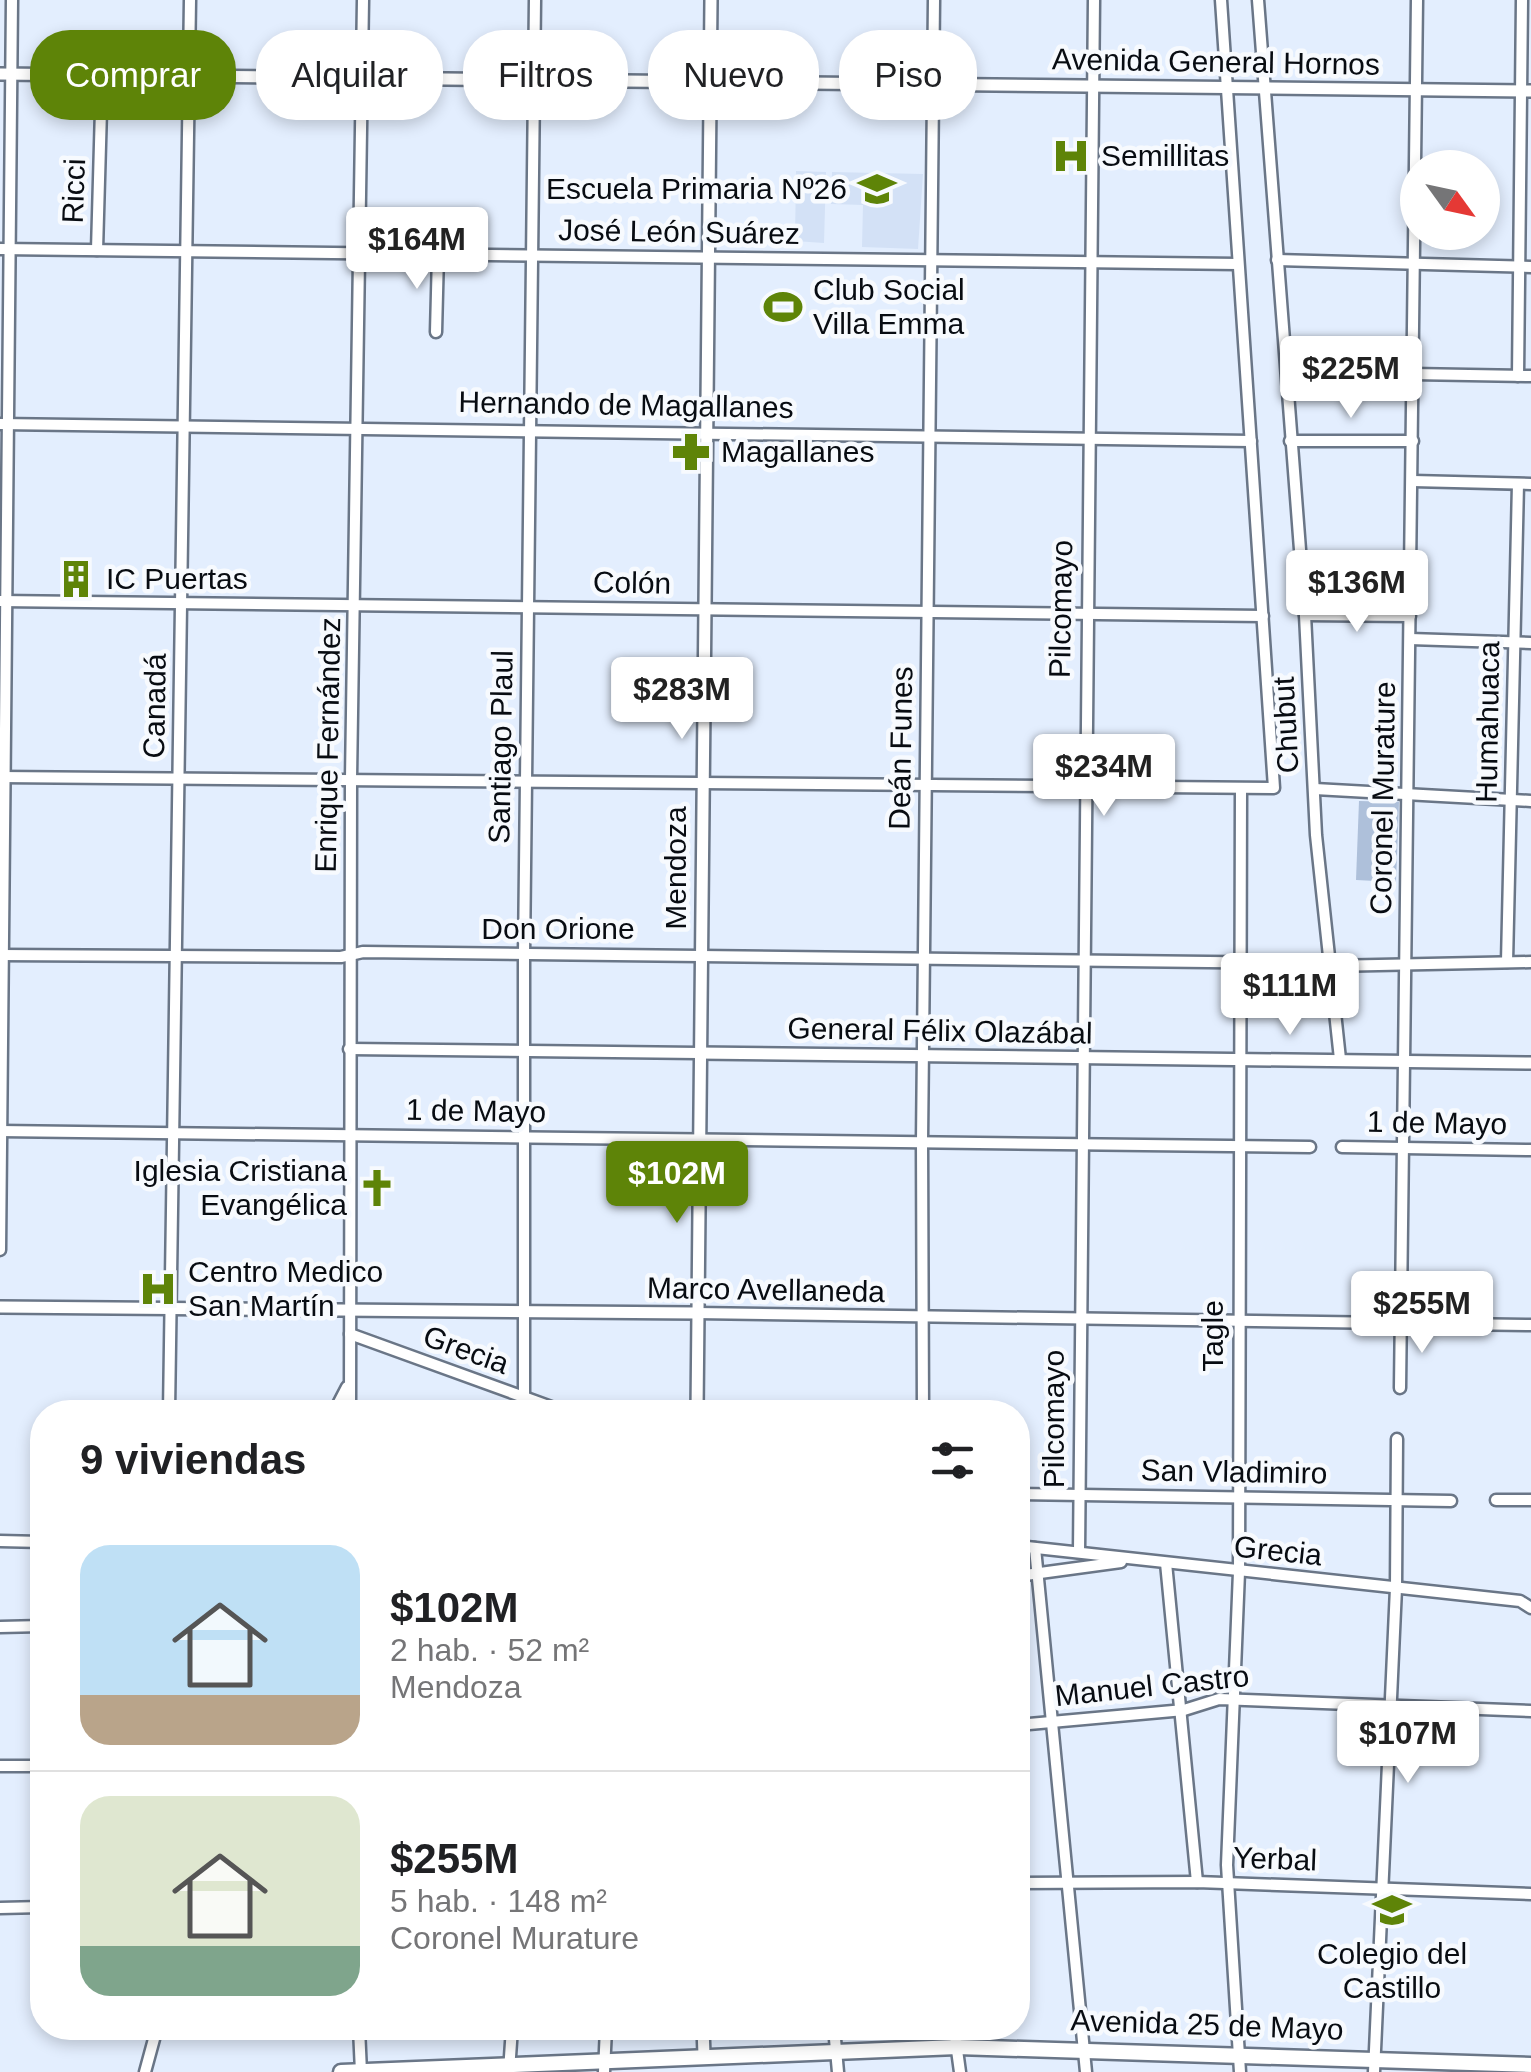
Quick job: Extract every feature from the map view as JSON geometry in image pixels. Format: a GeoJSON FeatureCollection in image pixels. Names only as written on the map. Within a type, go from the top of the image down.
{"type":"FeatureCollection","features":[{"type":"Feature","properties":{"kind":"main road","name":"Avenida 25 de Mayo"},"geometry":{"type":"LineString","coordinates":[[342,2072],[604,2066],[704,2056],[956,2047],[1238,2053],[1374,2065],[1531,2065]]}},
{"type":"Feature","properties":{"kind":"street"},"geometry":{"type":"LineString","coordinates":[[0,1250],[6,74],[12,0]]}},
{"type":"Feature","properties":{"kind":"street","name":"Canadá"},"geometry":{"type":"LineString","coordinates":[[190,0],[190,30]]}},
{"type":"Feature","properties":{"kind":"street","name":"Enrique Fernández"},"geometry":{"type":"LineString","coordinates":[[363,0],[363,30]]}},
{"type":"Feature","properties":{"kind":"street","name":"Santiago Plaul"},"geometry":{"type":"LineString","coordinates":[[536,0],[536,30]]}},
{"type":"Feature","properties":{"kind":"street","name":"Mendoza"},"geometry":{"type":"LineString","coordinates":[[711,0],[711,30]]}},
{"type":"Feature","properties":{"kind":"street","name":"Deán Funes"},"geometry":{"type":"LineString","coordinates":[[933,30],[934,0]]}},
{"type":"Feature","properties":{"kind":"street","name":"Pilcomayo"},"geometry":{"type":"LineString","coordinates":[[1080,1552],[1080,1144],[1094,0]]}},
{"type":"Feature","properties":{"kind":"street"},"geometry":{"type":"LineString","coordinates":[[1221,0],[1227,87]]}},
{"type":"Feature","properties":{"kind":"street","name":"Chubut"},"geometry":{"type":"LineString","coordinates":[[1258,0],[1315,789],[1340,1059]]}},
{"type":"Feature","properties":{"kind":"street","name":"Coronel Murature"},"geometry":{"type":"LineString","coordinates":[[1400,1388],[1417,0]]}},
{"type":"Feature","properties":{"kind":"street"},"geometry":{"type":"LineString","coordinates":[[1518,376],[1525,267],[1522,0]]}},
{"type":"Feature","properties":{"kind":"street","name":"Avenida General Hornos"},"geometry":{"type":"LineString","coordinates":[[977,85],[1526,91]]}},
{"type":"Feature","properties":{"kind":"street","name":"Chubut"},"geometry":{"type":"LineString","coordinates":[[1227,87],[1276,786],[1241,789]]}},
{"type":"Feature","properties":{"kind":"street","name":"Ricci"},"geometry":{"type":"LineString","coordinates":[[97,250],[101,120]]}},
{"type":"Feature","properties":{"kind":"street","name":"Canadá"},"geometry":{"type":"LineString","coordinates":[[169,1400],[188,120]]}},
{"type":"Feature","properties":{"kind":"street","name":"Enrique Fernández"},"geometry":{"type":"LineString","coordinates":[[350,1400],[348,1134],[363,120]]}},
{"type":"Feature","properties":{"kind":"street","name":"Santiago Plaul"},"geometry":{"type":"LineString","coordinates":[[524,1398],[523,1050],[535,120]]}},
{"type":"Feature","properties":{"kind":"street","name":"Mendoza"},"geometry":{"type":"LineString","coordinates":[[697,1400],[711,120]]}},
{"type":"Feature","properties":{"kind":"street","name":"Deán Funes"},"geometry":{"type":"LineString","coordinates":[[923,1400],[932,120]]}},
{"type":"Feature","properties":{"kind":"street","name":"José León Suárez"},"geometry":{"type":"LineString","coordinates":[[5,249],[1238,264]]}},
{"type":"Feature","properties":{"kind":"street"},"geometry":{"type":"LineString","coordinates":[[436,332],[438,254]]}},
{"type":"Feature","properties":{"kind":"street"},"geometry":{"type":"LineString","coordinates":[[1277,260],[1525,267]]}},
{"type":"Feature","properties":{"kind":"street"},"geometry":{"type":"LineString","coordinates":[[1412,374],[1531,376]]}},
{"type":"Feature","properties":{"kind":"street","name":"Hernando de Magallanes"},"geometry":{"type":"LineString","coordinates":[[5,424],[1251,441]]}},
{"type":"Feature","properties":{"kind":"street"},"geometry":{"type":"LineString","coordinates":[[1290,442],[1412,442]]}},
{"type":"Feature","properties":{"kind":"street"},"geometry":{"type":"LineString","coordinates":[[1413,480],[1531,484]]}},
{"type":"Feature","properties":{"kind":"street","name":"Humahuaca"},"geometry":{"type":"LineString","coordinates":[[1507,962],[1518,484]]}},
{"type":"Feature","properties":{"kind":"street","name":"Colón"},"geometry":{"type":"LineString","coordinates":[[3,601],[1264,616]]}},
{"type":"Feature","properties":{"kind":"street"},"geometry":{"type":"LineString","coordinates":[[1305,616],[1410,616]]}},
{"type":"Feature","properties":{"kind":"street"},"geometry":{"type":"LineString","coordinates":[[1410,639],[1531,643]]}},
{"type":"Feature","properties":{"kind":"street"},"geometry":{"type":"LineString","coordinates":[[2,777],[526,779],[1241,789]]}},
{"type":"Feature","properties":{"kind":"street","name":"Tagle"},"geometry":{"type":"LineString","coordinates":[[1228,1883],[1239,1572],[1241,789]]}},
{"type":"Feature","properties":{"kind":"street"},"geometry":{"type":"LineString","coordinates":[[1315,789],[1531,801]]}},
{"type":"Feature","properties":{"kind":"street","name":"Don Orione"},"geometry":{"type":"LineString","coordinates":[[1,955],[176,958],[701,954],[1297,963]]}},
{"type":"Feature","properties":{"kind":"street"},"geometry":{"type":"LineString","coordinates":[[1330,966],[1531,962]]}},
{"type":"Feature","properties":{"kind":"street","name":"General Félix Olazábal"},"geometry":{"type":"LineString","coordinates":[[349,1050],[1531,1063]]}},
{"type":"Feature","properties":{"kind":"street","name":"1 de Mayo"},"geometry":{"type":"LineString","coordinates":[[1,1132],[1310,1147]]}},
{"type":"Feature","properties":{"kind":"street","name":"1 de Mayo"},"geometry":{"type":"LineString","coordinates":[[1342,1147],[1531,1150]]}},
{"type":"Feature","properties":{"kind":"street","name":"Marco Avellaneda"},"geometry":{"type":"LineString","coordinates":[[0,1306],[1531,1325]]}},
{"type":"Feature","properties":{"kind":"street","name":"Grecia"},"geometry":{"type":"LineString","coordinates":[[350,1334],[530,1400]]}},
{"type":"Feature","properties":{"kind":"street"},"geometry":{"type":"LineString","coordinates":[[340,1400],[350,1382]]}},
{"type":"Feature","properties":{"kind":"street"},"geometry":{"type":"LineString","coordinates":[[1374,2065],[1396,1588],[1397,1439]]}},
{"type":"Feature","properties":{"kind":"street","name":"San Vladimiro"},"geometry":{"type":"LineString","coordinates":[[1030,1494],[1451,1501]]}},
{"type":"Feature","properties":{"kind":"street"},"geometry":{"type":"LineString","coordinates":[[1496,1500],[1531,1500]]}},
{"type":"Feature","properties":{"kind":"street"},"geometry":{"type":"LineString","coordinates":[[0,1541],[30,1542]]}},
{"type":"Feature","properties":{"kind":"street","name":"Grecia"},"geometry":{"type":"LineString","coordinates":[[1030,1547],[1126,1561],[1520,1601],[1531,1608]]}},
{"type":"Feature","properties":{"kind":"street"},"geometry":{"type":"LineString","coordinates":[[1035,1548],[1086,2072]]}},
{"type":"Feature","properties":{"kind":"street"},"geometry":{"type":"LineString","coordinates":[[1030,1575],[1126,1561]]}},
{"type":"Feature","properties":{"kind":"street"},"geometry":{"type":"LineString","coordinates":[[1166,1564],[1197,1882]]}},
{"type":"Feature","properties":{"kind":"street"},"geometry":{"type":"LineString","coordinates":[[0,1626],[30,1626]]}},
{"type":"Feature","properties":{"kind":"street","name":"Manuel Castro"},"geometry":{"type":"LineString","coordinates":[[1030,1724],[1178,1711],[1208,1700],[1235,1699],[1531,1712]]}},
{"type":"Feature","properties":{"kind":"street"},"geometry":{"type":"LineString","coordinates":[[0,1766],[30,1766]]}},
{"type":"Feature","properties":{"kind":"street","name":"Yerbal"},"geometry":{"type":"LineString","coordinates":[[1030,1883],[1197,1882],[1531,1894]]}},
{"type":"Feature","properties":{"kind":"street"},"geometry":{"type":"LineString","coordinates":[[1228,1883],[1240,2072]]}},
{"type":"Feature","properties":{"kind":"street"},"geometry":{"type":"LineString","coordinates":[[0,1908],[30,1907]]}},
{"type":"Feature","properties":{"kind":"street"},"geometry":{"type":"LineString","coordinates":[[145,2072],[154,2040]]}},
{"type":"Feature","properties":{"kind":"street"},"geometry":{"type":"LineString","coordinates":[[360,2040],[361,2072]]}},
{"type":"Feature","properties":{"kind":"street"},"geometry":{"type":"LineString","coordinates":[[509,2068],[511,2040]]}},
{"type":"Feature","properties":{"kind":"street"},"geometry":{"type":"LineString","coordinates":[[604,2066],[605,2040]]}},
{"type":"Feature","properties":{"kind":"street"},"geometry":{"type":"LineString","coordinates":[[703,2040],[704,2072]]}},
{"type":"Feature","properties":{"kind":"street"},"geometry":{"type":"LineString","coordinates":[[835,2040],[838,2072]]}},
{"type":"Feature","properties":{"kind":"street"},"geometry":{"type":"LineString","coordinates":[[955,2040],[960,2072]]}},
{"type":"Feature","properties":{"kind":"shaded area"},"geometry":{"type":"Polygon","coordinates":[[[796,171],[826,172],[824,243],[795,241],[796,171]]]}},
{"type":"Feature","properties":{"kind":"shaded area"},"geometry":{"type":"Polygon","coordinates":[[[832,172],[923,174],[918,249],[862,247],[863,205],[831,204],[832,172]]]}},
{"type":"Feature","properties":{"kind":"shaded area"},"geometry":{"type":"Polygon","coordinates":[[[1359,801],[1399,802],[1396,882],[1356,880],[1359,801]]]}},
{"type":"Feature","properties":{"kind":"place","name":"Semillitas"},"geometry":{"type":"Point","coordinates":[1071,156]}},
{"type":"Feature","properties":{"kind":"place","name":"Escuela Primaria Nº26"},"geometry":{"type":"Point","coordinates":[877,189]}},
{"type":"Feature","properties":{"kind":"place","name":"Club Social Villa Emma"},"geometry":{"type":"Point","coordinates":[783,307]}},
{"type":"Feature","properties":{"kind":"place","name":"Magallanes"},"geometry":{"type":"Point","coordinates":[691,452]}},
{"type":"Feature","properties":{"kind":"place","name":"IC Puertas"},"geometry":{"type":"Point","coordinates":[76,579]}},
{"type":"Feature","properties":{"kind":"place","name":"Iglesia Cristiana Evangélica"},"geometry":{"type":"Point","coordinates":[377,1188]}},
{"type":"Feature","properties":{"kind":"place","name":"Centro Medico San Martín"},"geometry":{"type":"Point","coordinates":[158,1289]}},
{"type":"Feature","properties":{"kind":"place","name":"Colegio del Castillo"},"geometry":{"type":"Point","coordinates":[1392,1910]}}]}
